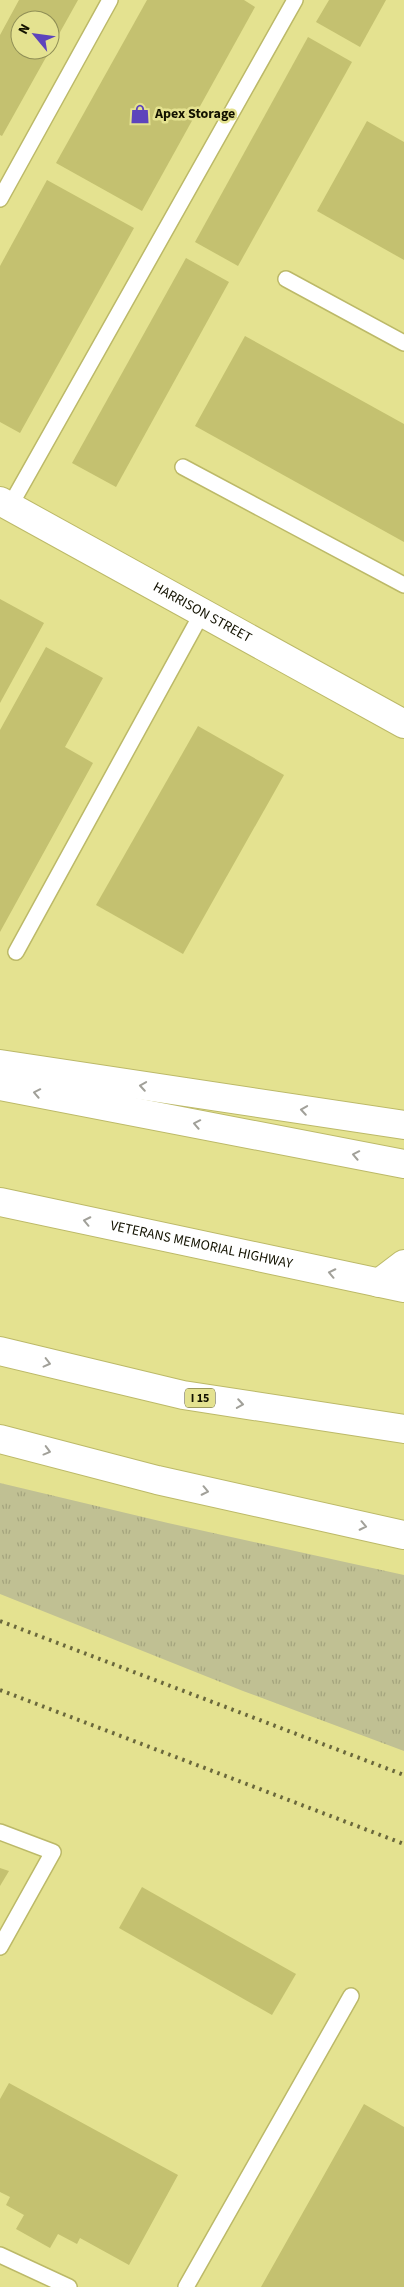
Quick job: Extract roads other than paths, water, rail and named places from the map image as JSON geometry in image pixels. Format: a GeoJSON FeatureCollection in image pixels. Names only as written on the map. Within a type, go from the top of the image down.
{"type":"FeatureCollection","features":[{"type":"Feature","properties":{"kind":"main road","name":"HARRISON STREET"},"geometry":{"type":"LineString","coordinates":[[5,504],[404,724]]}},
{"type":"Feature","properties":{"kind":"main road"},"geometry":{"type":"LineString","coordinates":[[0,1064],[404,1125]]}},
{"type":"Feature","properties":{"kind":"main road"},"geometry":{"type":"LineString","coordinates":[[0,1086],[404,1164]]}},
{"type":"Feature","properties":{"kind":"main road","name":"VETERANS MEMORIAL HIGHWAY"},"geometry":{"type":"LineString","coordinates":[[0,1202],[392,1285]]}},
{"type":"Feature","properties":{"kind":"main road"},"geometry":{"type":"LineString","coordinates":[[392,1285],[404,1264]]}},
{"type":"Feature","properties":{"kind":"main road","name":"I 15"},"geometry":{"type":"LineString","coordinates":[[0,1351],[183,1395],[404,1428]]}},
{"type":"Feature","properties":{"kind":"main road"},"geometry":{"type":"LineString","coordinates":[[0,1439],[156,1480],[404,1535]]}},
{"type":"Feature","properties":{"kind":"lane"},"geometry":{"type":"LineString","coordinates":[[0,198],[110,0]]}},
{"type":"Feature","properties":{"kind":"lane"},"geometry":{"type":"LineString","coordinates":[[5,504],[295,0]]}},
{"type":"Feature","properties":{"kind":"lane"},"geometry":{"type":"LineString","coordinates":[[286,279],[404,343]]}},
{"type":"Feature","properties":{"kind":"lane"},"geometry":{"type":"LineString","coordinates":[[183,467],[404,586]]}},
{"type":"Feature","properties":{"kind":"lane"},"geometry":{"type":"LineString","coordinates":[[16,952],[202,613]]}},
{"type":"Feature","properties":{"kind":"lane"},"geometry":{"type":"LineString","coordinates":[[0,1832],[53,1852],[0,1947]]}},
{"type":"Feature","properties":{"kind":"lane"},"geometry":{"type":"LineString","coordinates":[[186,2287],[352,1996]]}},
{"type":"Feature","properties":{"kind":"lane"},"geometry":{"type":"LineString","coordinates":[[0,2255],[69,2287]]}},
{"type":"Feature","properties":{"kind":"railway"},"geometry":{"type":"LineString","coordinates":[[0,1621],[404,1775]]}},
{"type":"Feature","properties":{"kind":"railway"},"geometry":{"type":"LineString","coordinates":[[0,1690],[404,1844]]}},
{"type":"Feature","properties":{"kind":"place","name":"Apex Storage"},"geometry":{"type":"Point","coordinates":[140,114]}}]}
